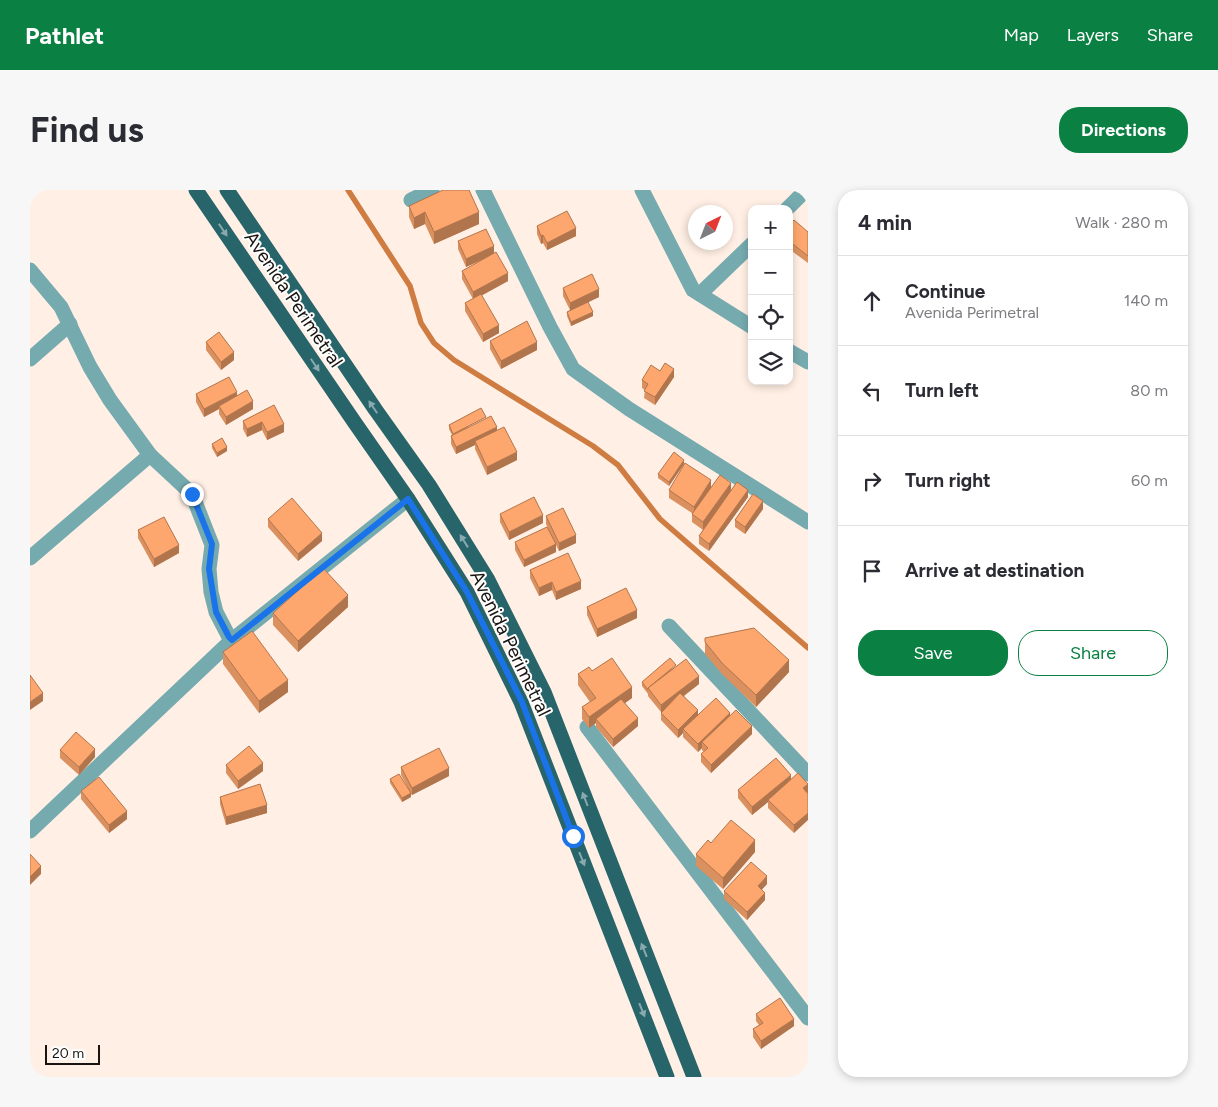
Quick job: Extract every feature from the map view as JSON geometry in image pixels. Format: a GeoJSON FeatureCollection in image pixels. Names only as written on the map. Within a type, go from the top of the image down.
{"type":"FeatureCollection","features":[{"type":"Feature","properties":{"kind":"main road","name":"Avenida Perimetral"},"geometry":{"type":"LineString","coordinates":[[196,190],[408,499],[467,592],[522,702],[668,1077]]}},
{"type":"Feature","properties":{"kind":"main road","name":"Avenida Perimetral"},"geometry":{"type":"LineString","coordinates":[[227,190],[375,409],[429,485],[488,580],[544,692],[694,1077]]}},
{"type":"Feature","properties":{"kind":"street"},"geometry":{"type":"LineString","coordinates":[[411,200],[432,190]]}},
{"type":"Feature","properties":{"kind":"street"},"geometry":{"type":"LineString","coordinates":[[483,190],[550,327],[573,369],[629,409],[808,522]]}},
{"type":"Feature","properties":{"kind":"street"},"geometry":{"type":"LineString","coordinates":[[642,190],[693,290],[748,324]]}},
{"type":"Feature","properties":{"kind":"street"},"geometry":{"type":"LineString","coordinates":[[791,205],[806,190]]}},
{"type":"Feature","properties":{"kind":"street"},"geometry":{"type":"LineString","coordinates":[[700,294],[748,248]]}},
{"type":"Feature","properties":{"kind":"street"},"geometry":{"type":"LineString","coordinates":[[30,270],[61,307],[90,367],[110,400],[150,455],[192,494],[212,544],[209,569],[216,612],[232,640]]}},
{"type":"Feature","properties":{"kind":"street"},"geometry":{"type":"LineString","coordinates":[[30,359],[70,324]]}},
{"type":"Feature","properties":{"kind":"street"},"geometry":{"type":"LineString","coordinates":[[793,353],[808,362]]}},
{"type":"Feature","properties":{"kind":"street"},"geometry":{"type":"LineString","coordinates":[[30,558],[150,455]]}},
{"type":"Feature","properties":{"kind":"street"},"geometry":{"type":"LineString","coordinates":[[30,831],[232,640],[408,499]]}},
{"type":"Feature","properties":{"kind":"street"},"geometry":{"type":"LineString","coordinates":[[669,626],[808,774]]}},
{"type":"Feature","properties":{"kind":"street"},"geometry":{"type":"LineString","coordinates":[[587,727],[808,1018]]}},
{"type":"Feature","properties":{"kind":"building"},"geometry":{"type":"Polygon","coordinates":[[[443,190],[469,190],[479,212],[434,232],[425,212],[414,218],[409,206],[443,190]]]}},
{"type":"Feature","properties":{"kind":"building"},"geometry":{"type":"Polygon","coordinates":[[[567,211],[576,228],[547,243],[543,235],[541,236],[537,226],[567,211]]]}},
{"type":"Feature","properties":{"kind":"building"},"geometry":{"type":"Polygon","coordinates":[[[794,220],[808,232],[808,256],[793,244],[794,220]]]}},
{"type":"Feature","properties":{"kind":"building"},"geometry":{"type":"Polygon","coordinates":[[[486,229],[494,246],[466,259],[458,241],[486,229]]]}},
{"type":"Feature","properties":{"kind":"building"},"geometry":{"type":"Polygon","coordinates":[[[496,252],[508,273],[473,292],[462,271],[496,252]]]}},
{"type":"Feature","properties":{"kind":"building"},"geometry":{"type":"Polygon","coordinates":[[[592,274],[599,289],[570,303],[563,288],[592,274]]]}},
{"type":"Feature","properties":{"kind":"building"},"geometry":{"type":"Polygon","coordinates":[[[481,294],[499,325],[483,334],[465,303],[481,294]]]}},
{"type":"Feature","properties":{"kind":"building"},"geometry":{"type":"Polygon","coordinates":[[[588,302],[593,312],[571,322],[567,312],[588,302]]]}},
{"type":"Feature","properties":{"kind":"building"},"geometry":{"type":"Polygon","coordinates":[[[527,321],[537,342],[501,361],[490,341],[527,321]]]}},
{"type":"Feature","properties":{"kind":"building"},"geometry":{"type":"Polygon","coordinates":[[[219,332],[234,352],[221,362],[206,342],[219,332]]]}},
{"type":"Feature","properties":{"kind":"building"},"geometry":{"type":"Polygon","coordinates":[[[665,363],[674,369],[655,397],[644,391],[648,384],[642,380],[651,365],[660,371],[665,363]]]}},
{"type":"Feature","properties":{"kind":"building"},"geometry":{"type":"Polygon","coordinates":[[[229,377],[237,392],[204,409],[196,394],[229,377]]]}},
{"type":"Feature","properties":{"kind":"building"},"geometry":{"type":"Polygon","coordinates":[[[247,390],[253,401],[226,417],[219,406],[247,390]]]}},
{"type":"Feature","properties":{"kind":"building"},"geometry":{"type":"Polygon","coordinates":[[[274,405],[284,424],[267,432],[262,422],[247,429],[243,421],[274,405]]]}},
{"type":"Feature","properties":{"kind":"building"},"geometry":{"type":"Polygon","coordinates":[[[481,408],[486,417],[453,434],[449,425],[481,408]]]}},
{"type":"Feature","properties":{"kind":"building"},"geometry":{"type":"Polygon","coordinates":[[[491,416],[497,427],[456,447],[451,436],[491,416]]]}},
{"type":"Feature","properties":{"kind":"building"},"geometry":{"type":"Polygon","coordinates":[[[504,427],[517,452],[487,467],[475,441],[504,427]]]}},
{"type":"Feature","properties":{"kind":"building"},"geometry":{"type":"Polygon","coordinates":[[[222,438],[227,447],[217,453],[212,444],[222,438]]]}},
{"type":"Feature","properties":{"kind":"building"},"geometry":{"type":"Polygon","coordinates":[[[674,452],[684,460],[669,482],[658,474],[674,452]]]}},
{"type":"Feature","properties":{"kind":"building"},"geometry":{"type":"Polygon","coordinates":[[[685,463],[711,480],[694,507],[669,490],[685,463]]]}},
{"type":"Feature","properties":{"kind":"building"},"geometry":{"type":"Polygon","coordinates":[[[720,475],[731,483],[703,522],[692,514],[720,475]]]}},
{"type":"Feature","properties":{"kind":"building"},"geometry":{"type":"Polygon","coordinates":[[[737,482],[748,490],[709,544],[699,536],[737,482]]]}},
{"type":"Feature","properties":{"kind":"building"},"geometry":{"type":"Polygon","coordinates":[[[753,494],[763,501],[745,527],[735,520],[753,494]]]}},
{"type":"Feature","properties":{"kind":"building"},"geometry":{"type":"Polygon","coordinates":[[[534,497],[543,515],[509,532],[500,514],[534,497]]]}},
{"type":"Feature","properties":{"kind":"building"},"geometry":{"type":"Polygon","coordinates":[[[292,498],[322,533],[298,554],[268,519],[292,498]]]}},
{"type":"Feature","properties":{"kind":"building"},"geometry":{"type":"Polygon","coordinates":[[[563,508],[576,535],[559,543],[546,516],[563,508]]]}},
{"type":"Feature","properties":{"kind":"building"},"geometry":{"type":"Polygon","coordinates":[[[164,517],[179,545],[154,559],[138,530],[164,517]]]}},
{"type":"Feature","properties":{"kind":"building"},"geometry":{"type":"Polygon","coordinates":[[[547,527],[556,544],[524,560],[515,542],[547,527]]]}},
{"type":"Feature","properties":{"kind":"building"},"geometry":{"type":"Polygon","coordinates":[[[568,553],[581,581],[556,592],[552,582],[539,588],[530,570],[568,553]]]}},
{"type":"Feature","properties":{"kind":"building"},"geometry":{"type":"Polygon","coordinates":[[[323,568],[348,595],[298,641],[273,613],[323,568]]]}},
{"type":"Feature","properties":{"kind":"building"},"geometry":{"type":"Polygon","coordinates":[[[626,588],[637,610],[597,629],[587,607],[626,588]]]}},
{"type":"Feature","properties":{"kind":"building"},"geometry":{"type":"Polygon","coordinates":[[[754,628],[789,660],[756,695],[722,663],[705,642],[705,638],[754,628]]]}},
{"type":"Feature","properties":{"kind":"building"},"geometry":{"type":"Polygon","coordinates":[[[252,631],[288,680],[259,701],[223,652],[252,631]]]}},
{"type":"Feature","properties":{"kind":"building"},"geometry":{"type":"Polygon","coordinates":[[[612,658],[632,687],[589,717],[582,707],[596,698],[578,674],[589,667],[592,671],[612,658]]]}},
{"type":"Feature","properties":{"kind":"building"},"geometry":{"type":"Polygon","coordinates":[[[670,658],[676,665],[648,690],[642,682],[670,658]]]}},
{"type":"Feature","properties":{"kind":"building"},"geometry":{"type":"Polygon","coordinates":[[[686,659],[699,676],[661,705],[648,688],[686,659]]]}},
{"type":"Feature","properties":{"kind":"building"},"geometry":{"type":"Polygon","coordinates":[[[30,675],[43,693],[30,702],[30,675]]]}},
{"type":"Feature","properties":{"kind":"building"},"geometry":{"type":"Polygon","coordinates":[[[680,693],[698,710],[678,730],[661,713],[680,693]]]}},
{"type":"Feature","properties":{"kind":"building"},"geometry":{"type":"Polygon","coordinates":[[[716,698],[730,713],[698,744],[683,729],[716,698]]]}},
{"type":"Feature","properties":{"kind":"building"},"geometry":{"type":"Polygon","coordinates":[[[621,699],[638,718],[613,739],[596,719],[621,699]]]}},
{"type":"Feature","properties":{"kind":"building"},"geometry":{"type":"Polygon","coordinates":[[[736,710],[752,726],[711,765],[701,754],[708,748],[702,742],[736,710]]]}},
{"type":"Feature","properties":{"kind":"building"},"geometry":{"type":"Polygon","coordinates":[[[76,732],[95,749],[79,767],[60,750],[76,732]]]}},
{"type":"Feature","properties":{"kind":"building"},"geometry":{"type":"Polygon","coordinates":[[[249,746],[263,763],[238,781],[226,765],[249,746]]]}},
{"type":"Feature","properties":{"kind":"building"},"geometry":{"type":"Polygon","coordinates":[[[439,748],[449,768],[412,788],[401,767],[439,748]]]}},
{"type":"Feature","properties":{"kind":"building"},"geometry":{"type":"Polygon","coordinates":[[[776,758],[791,775],[752,807],[738,790],[776,758]]]}},
{"type":"Feature","properties":{"kind":"building"},"geometry":{"type":"Polygon","coordinates":[[[798,773],[808,784],[803,788],[808,794],[808,813],[794,825],[768,800],[798,773]]]}},
{"type":"Feature","properties":{"kind":"building"},"geometry":{"type":"Polygon","coordinates":[[[399,774],[411,793],[402,798],[390,779],[399,774]]]}},
{"type":"Feature","properties":{"kind":"building"},"geometry":{"type":"Polygon","coordinates":[[[99,777],[127,811],[109,825],[81,791],[99,777]]]}},
{"type":"Feature","properties":{"kind":"building"},"geometry":{"type":"Polygon","coordinates":[[[260,784],[267,805],[226,817],[220,797],[260,784]]]}},
{"type":"Feature","properties":{"kind":"building"},"geometry":{"type":"Polygon","coordinates":[[[731,820],[755,840],[723,878],[696,854],[708,840],[711,843],[731,820]]]}},
{"type":"Feature","properties":{"kind":"building"},"geometry":{"type":"Polygon","coordinates":[[[30,854],[41,866],[30,877],[30,854]]]}},
{"type":"Feature","properties":{"kind":"building"},"geometry":{"type":"Polygon","coordinates":[[[751,862],[767,876],[758,886],[765,893],[747,912],[724,891],[751,862]]]}},
{"type":"Feature","properties":{"kind":"building"},"geometry":{"type":"Polygon","coordinates":[[[780,998],[794,1019],[761,1041],[753,1029],[763,1023],[756,1014],[780,998]]]}},
{"type":"Feature","properties":{"kind":"waterway"},"geometry":{"type":"LineString","coordinates":[[348,190],[410,286],[421,323],[434,343],[454,360],[593,446],[618,465],[660,519],[808,648]]}},
{"type":"Feature","properties":{"kind":"route"},"geometry":{"type":"LineString","coordinates":[[192,494],[212,544],[209,569],[211,592],[216,612],[232,640],[408,499],[467,592],[522,702],[573,836]]}}]}
